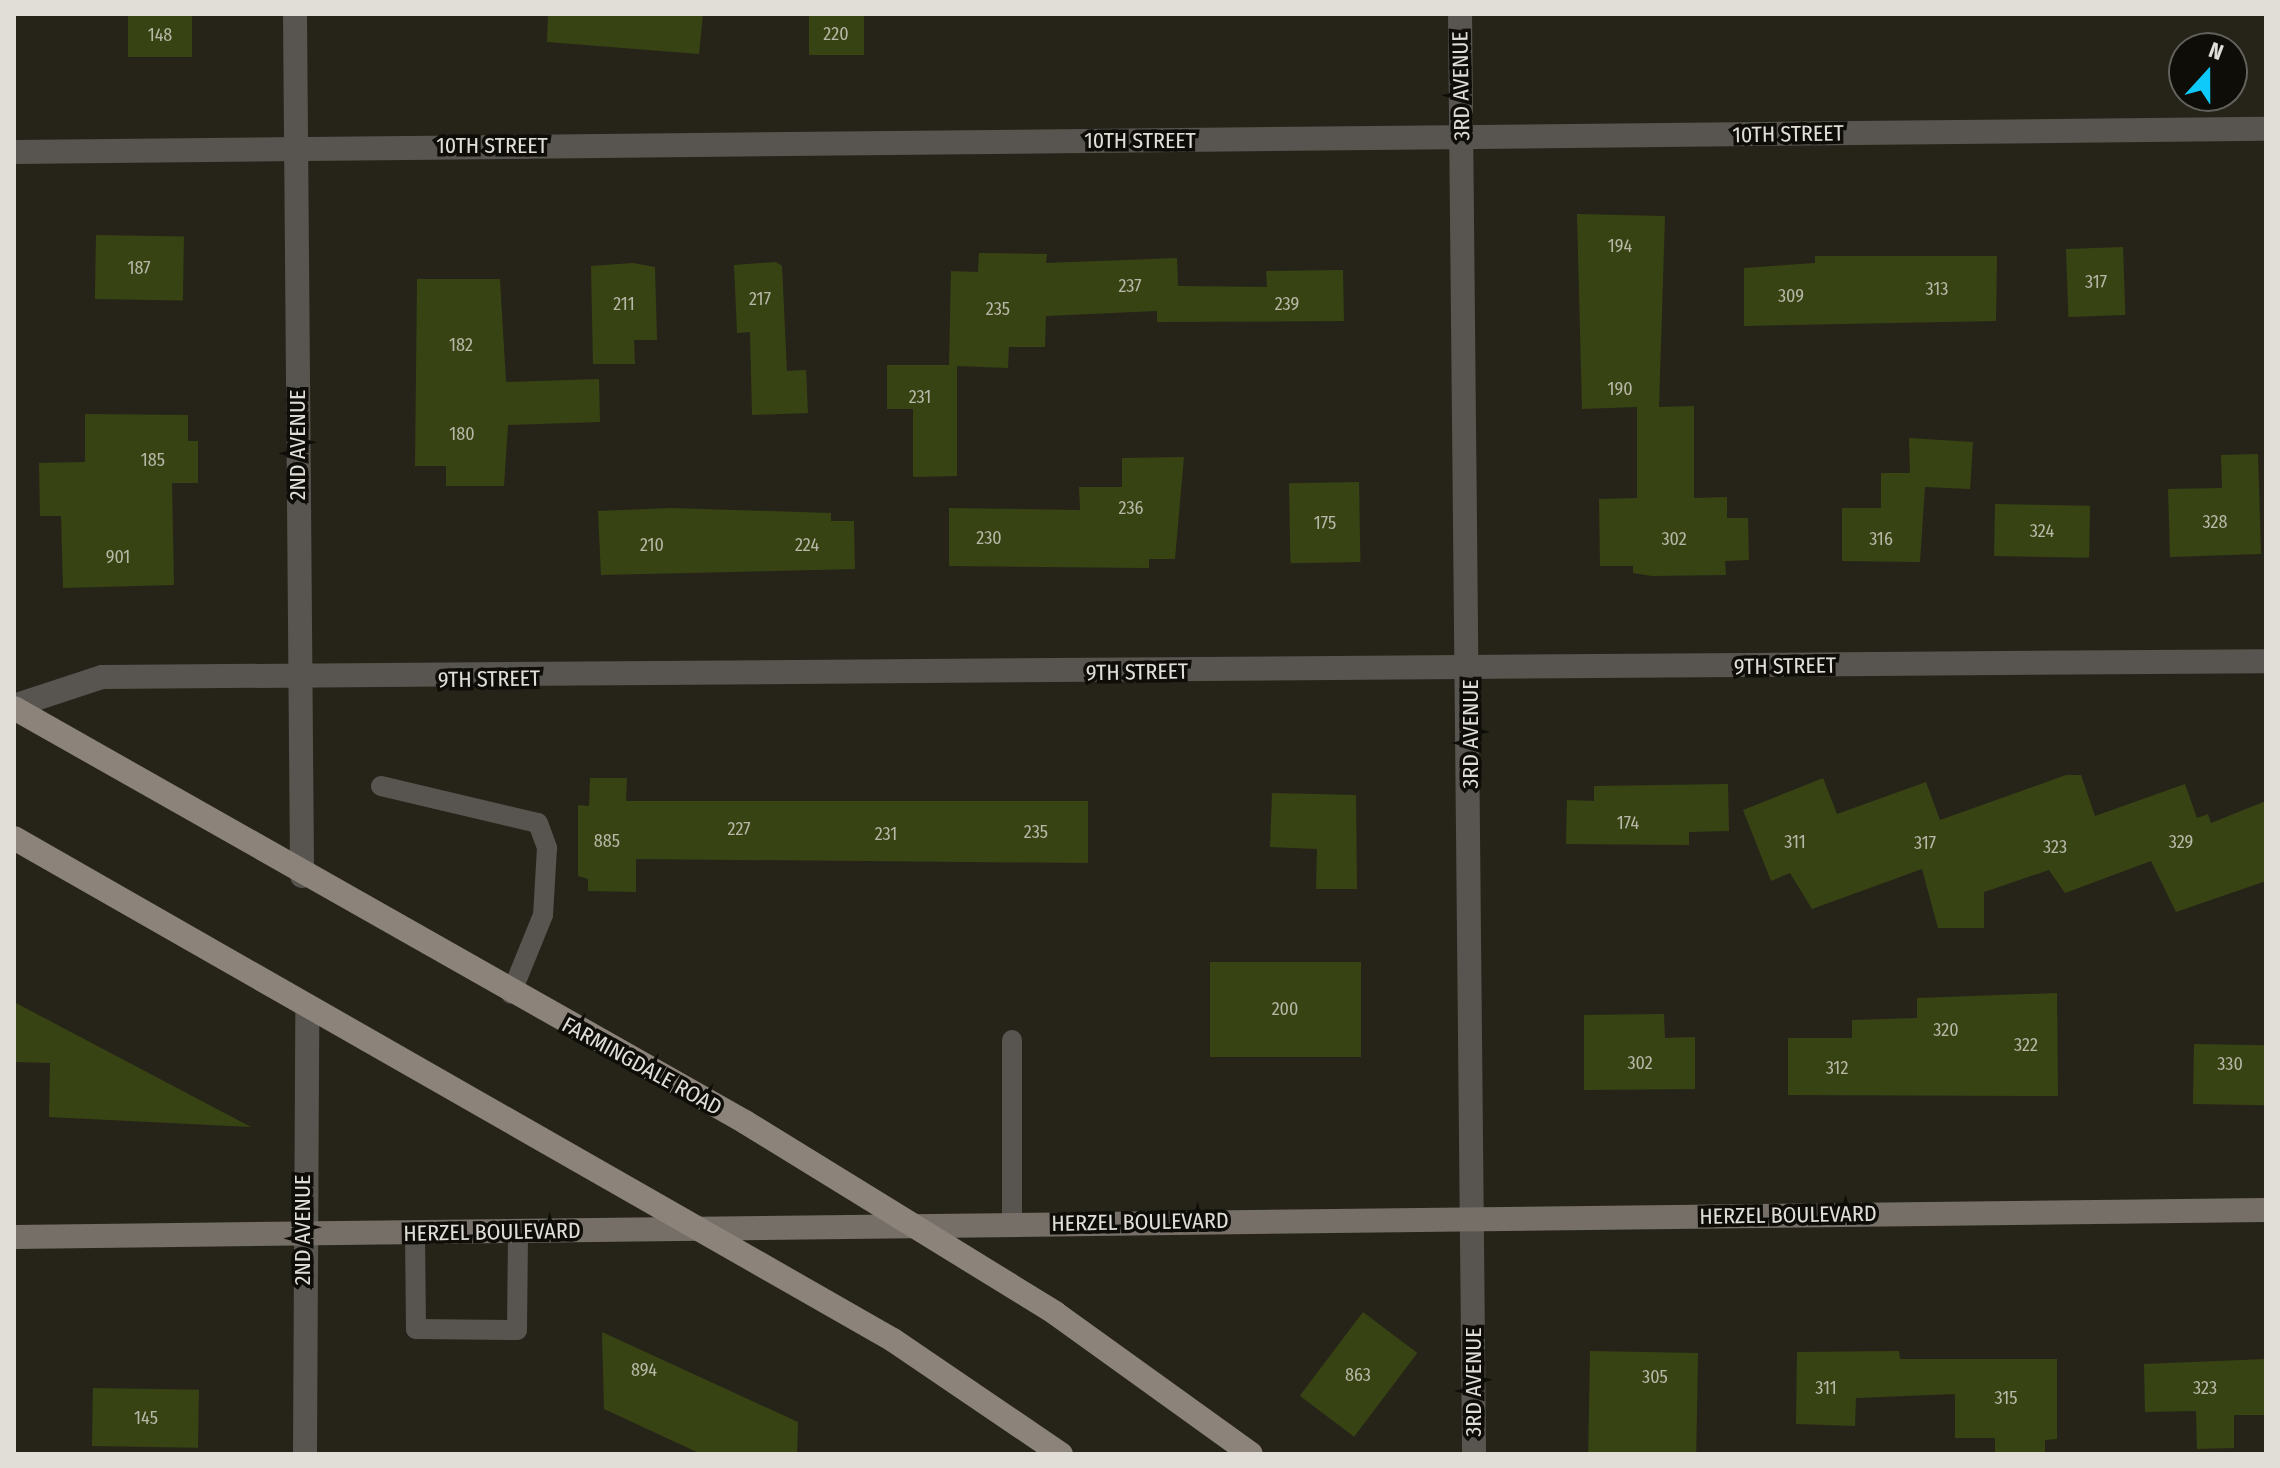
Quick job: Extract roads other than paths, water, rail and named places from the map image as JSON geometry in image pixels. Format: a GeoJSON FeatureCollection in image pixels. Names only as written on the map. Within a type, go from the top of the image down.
{"type":"FeatureCollection","features":[{"type":"Feature","properties":{"kind":"main road","name":"FARMINGDALE ROAD"},"geometry":{"type":"LineString","coordinates":[[14,707],[302,876],[745,1122],[1055,1313],[1251,1454]]}},
{"type":"Feature","properties":{"kind":"main road"},"geometry":{"type":"LineString","coordinates":[[14,838],[893,1340],[1061,1454]]}},
{"type":"Feature","properties":{"kind":"street","name":"2ND AVENUE"},"geometry":{"type":"LineString","coordinates":[[295,14],[302,876]]}},
{"type":"Feature","properties":{"kind":"street","name":"3RD AVENUE"},"geometry":{"type":"LineString","coordinates":[[1460,14],[1470,669],[1474,1454]]}},
{"type":"Feature","properties":{"kind":"street","name":"10TH STREET"},"geometry":{"type":"LineString","coordinates":[[14,152],[2266,129]]}},
{"type":"Feature","properties":{"kind":"street","name":"9TH STREET"},"geometry":{"type":"LineString","coordinates":[[14,707],[102,677],[300,680],[2266,661]]}},
{"type":"Feature","properties":{"kind":"street","name":"2ND AVENUE"},"geometry":{"type":"LineString","coordinates":[[305,1454],[302,1235],[307,1006]]}},
{"type":"Feature","properties":{"kind":"street","name":"HERZEL BOULEVARD"},"geometry":{"type":"LineString","coordinates":[[14,1237],[2266,1210]]}},
{"type":"Feature","properties":{"kind":"lane"},"geometry":{"type":"LineString","coordinates":[[381,786],[538,823],[547,848],[543,915],[511,994]]}},
{"type":"Feature","properties":{"kind":"lane"},"geometry":{"type":"LineString","coordinates":[[1012,1040],[1012,1224]]}},
{"type":"Feature","properties":{"kind":"lane"},"geometry":{"type":"LineString","coordinates":[[415,1234],[416,1329],[517,1330],[518,1232]]}}]}
